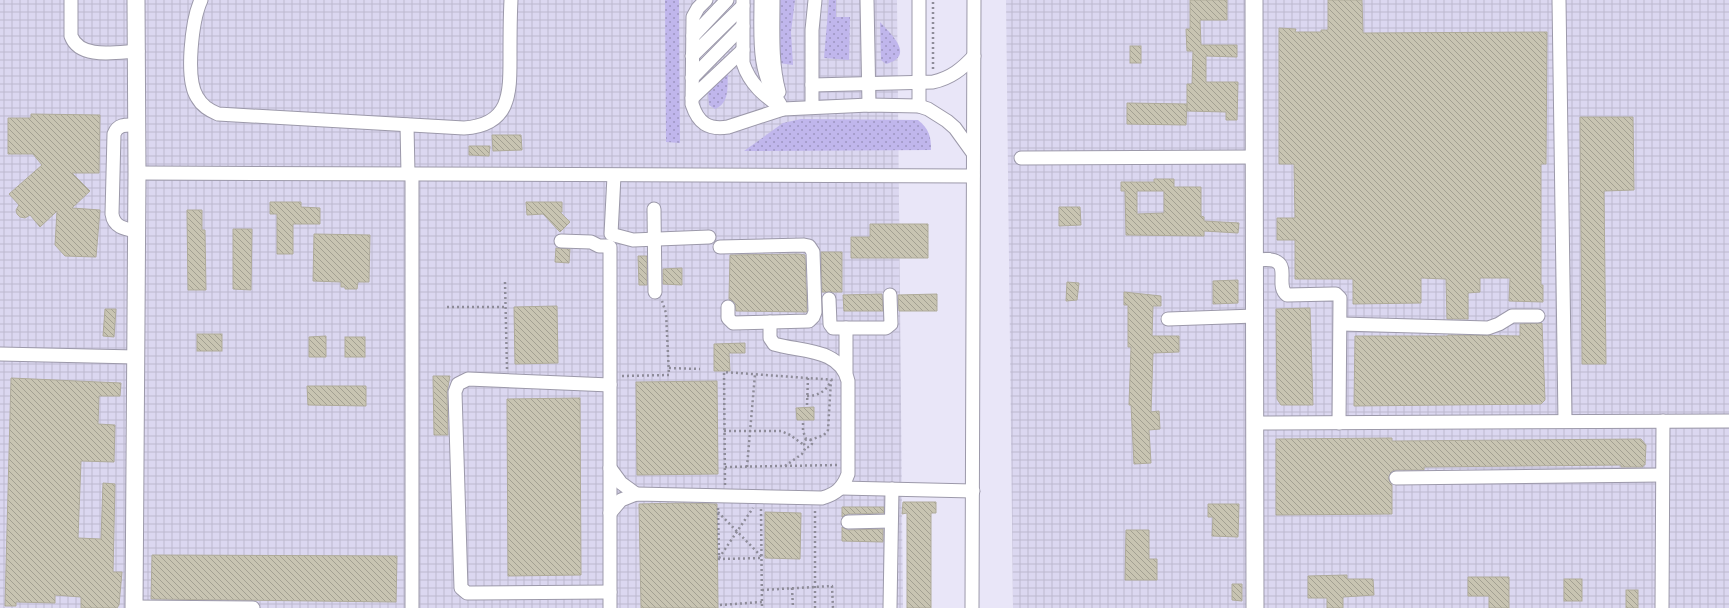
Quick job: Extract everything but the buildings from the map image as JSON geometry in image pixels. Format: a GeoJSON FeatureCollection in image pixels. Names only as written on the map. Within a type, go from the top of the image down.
{"type":"FeatureCollection","features":[{"type":"Feature","properties":{"kind":"main road"},"geometry":{"type":"LineString","coordinates":[[134,608],[138,51],[136,0]]}},
{"type":"Feature","properties":{"kind":"main road"},"geometry":{"type":"LineString","coordinates":[[1254,0],[1255,608]]}},
{"type":"Feature","properties":{"kind":"street"},"geometry":{"type":"LineString","coordinates":[[71,0],[71,36],[73,42],[80,49],[91,52],[138,51]]}},
{"type":"Feature","properties":{"kind":"street"},"geometry":{"type":"LineString","coordinates":[[200,0],[192,29],[193,88],[196,97],[202,105],[218,114],[407,125],[472,127],[489,122],[502,110],[509,95],[510,0]]}},
{"type":"Feature","properties":{"kind":"street"},"geometry":{"type":"LineString","coordinates":[[706,0],[695,12],[692,61],[692,104],[695,113],[701,121],[709,126],[718,128],[728,127],[783,109],[869,105],[919,106],[938,114],[947,121],[974,153]]}},
{"type":"Feature","properties":{"kind":"street"},"geometry":{"type":"LineString","coordinates":[[692,61],[717,0]]}},
{"type":"Feature","properties":{"kind":"street"},"geometry":{"type":"LineString","coordinates":[[692,61],[727,0]]}},
{"type":"Feature","properties":{"kind":"street"},"geometry":{"type":"LineString","coordinates":[[761,0],[761,56],[765,75],[772,93],[783,109]]}},
{"type":"Feature","properties":{"kind":"street"},"geometry":{"type":"LineString","coordinates":[[773,0],[774,70],[783,109]]}},
{"type":"Feature","properties":{"kind":"street"},"geometry":{"type":"LineString","coordinates":[[812,107],[812,30],[815,0]]}},
{"type":"Feature","properties":{"kind":"street"},"geometry":{"type":"LineString","coordinates":[[867,0],[869,105]]}},
{"type":"Feature","properties":{"kind":"street"},"geometry":{"type":"LineString","coordinates":[[919,0],[919,106]]}},
{"type":"Feature","properties":{"kind":"street"},"geometry":{"type":"LineString","coordinates":[[972,608],[974,0]]}},
{"type":"Feature","properties":{"kind":"street"},"geometry":{"type":"LineString","coordinates":[[1558,0],[1565,421]]}},
{"type":"Feature","properties":{"kind":"street"},"geometry":{"type":"LineString","coordinates":[[692,61],[742,14]]}},
{"type":"Feature","properties":{"kind":"street"},"geometry":{"type":"LineString","coordinates":[[692,61],[742,14]]}},
{"type":"Feature","properties":{"kind":"street"},"geometry":{"type":"LineString","coordinates":[[692,61],[742,14]]}},
{"type":"Feature","properties":{"kind":"street"},"geometry":{"type":"LineString","coordinates":[[742,14],[743,63],[750,80],[762,94],[783,109]]}},
{"type":"Feature","properties":{"kind":"street"},"geometry":{"type":"LineString","coordinates":[[692,61],[743,50]]}},
{"type":"Feature","properties":{"kind":"street"},"geometry":{"type":"LineString","coordinates":[[812,85],[933,82],[942,80],[958,72],[974,56]]}},
{"type":"Feature","properties":{"kind":"street"},"geometry":{"type":"LineString","coordinates":[[137,125],[121,126],[114,134],[112,214],[112,218],[118,226],[137,231]]}},
{"type":"Feature","properties":{"kind":"street"},"geometry":{"type":"LineString","coordinates":[[407,125],[410,175],[412,608]]}},
{"type":"Feature","properties":{"kind":"street"},"geometry":{"type":"LineString","coordinates":[[1021,158],[1254,157]]}},
{"type":"Feature","properties":{"kind":"street"},"geometry":{"type":"LineString","coordinates":[[137,173],[614,176],[973,176]]}},
{"type":"Feature","properties":{"kind":"street"},"geometry":{"type":"LineString","coordinates":[[610,608],[610,241],[614,176]]}},
{"type":"Feature","properties":{"kind":"street"},"geometry":{"type":"LineString","coordinates":[[654,209],[655,292]]}},
{"type":"Feature","properties":{"kind":"street"},"geometry":{"type":"LineString","coordinates":[[561,241],[591,242],[599,246],[610,241],[709,237]]}},
{"type":"Feature","properties":{"kind":"street"},"geometry":{"type":"LineString","coordinates":[[720,247],[804,245],[809,246],[812,250],[815,312],[813,317],[806,322],[731,322],[728,318],[728,307]]}},
{"type":"Feature","properties":{"kind":"street"},"geometry":{"type":"LineString","coordinates":[[1254,260],[1274,260],[1279,263],[1281,268],[1282,288],[1287,295],[1333,294],[1338,296],[1341,301],[1339,423]]}},
{"type":"Feature","properties":{"kind":"street"},"geometry":{"type":"LineString","coordinates":[[829,299],[831,326],[836,328],[886,328],[890,326],[890,295]]}},
{"type":"Feature","properties":{"kind":"street"},"geometry":{"type":"LineString","coordinates":[[1168,318],[1255,316]]}},
{"type":"Feature","properties":{"kind":"street"},"geometry":{"type":"LineString","coordinates":[[1341,324],[1488,328],[1499,324],[1512,316],[1538,316]]}},
{"type":"Feature","properties":{"kind":"street"},"geometry":{"type":"LineString","coordinates":[[770,322],[770,338],[774,344],[827,356],[837,362],[847,377]]}},
{"type":"Feature","properties":{"kind":"street"},"geometry":{"type":"LineString","coordinates":[[610,513],[621,500],[636,494],[815,497],[829,496],[841,488],[848,474],[846,328]]}},
{"type":"Feature","properties":{"kind":"street"},"geometry":{"type":"LineString","coordinates":[[0,354],[136,358]]}},
{"type":"Feature","properties":{"kind":"street"},"geometry":{"type":"LineString","coordinates":[[610,381],[464,380],[458,384],[455,392],[461,588],[471,593],[610,592]]}},
{"type":"Feature","properties":{"kind":"street"},"geometry":{"type":"LineString","coordinates":[[1662,608],[1663,421]]}},
{"type":"Feature","properties":{"kind":"street"},"geometry":{"type":"LineString","coordinates":[[1255,424],[1729,421]]}},
{"type":"Feature","properties":{"kind":"street"},"geometry":{"type":"LineString","coordinates":[[610,468],[621,483],[636,494]]}},
{"type":"Feature","properties":{"kind":"street"},"geometry":{"type":"LineString","coordinates":[[1396,478],[1662,475]]}},
{"type":"Feature","properties":{"kind":"street"},"geometry":{"type":"LineString","coordinates":[[841,488],[973,491]]}},
{"type":"Feature","properties":{"kind":"street"},"geometry":{"type":"LineString","coordinates":[[890,608],[892,489]]}},
{"type":"Feature","properties":{"kind":"street"},"geometry":{"type":"LineString","coordinates":[[848,522],[891,521]]}},
{"type":"Feature","properties":{"kind":"street"},"geometry":{"type":"LineString","coordinates":[[134,608],[253,608]]}},
{"type":"Feature","properties":{"kind":"path"},"geometry":{"type":"LineString","coordinates":[[933,0],[933,82]]}},
{"type":"Feature","properties":{"kind":"path"},"geometry":{"type":"LineString","coordinates":[[505,282],[507,381]]}},
{"type":"Feature","properties":{"kind":"path"},"geometry":{"type":"LineString","coordinates":[[610,381],[669,375],[666,313],[662,301],[655,292]]}},
{"type":"Feature","properties":{"kind":"path"},"geometry":{"type":"LineString","coordinates":[[447,307],[506,307]]}},
{"type":"Feature","properties":{"kind":"path"},"geometry":{"type":"LineString","coordinates":[[669,368],[700,369]]}},
{"type":"Feature","properties":{"kind":"path"},"geometry":{"type":"LineString","coordinates":[[719,559],[718,512],[725,467],[724,372],[831,380],[847,377]]}},
{"type":"Feature","properties":{"kind":"path"},"geometry":{"type":"LineString","coordinates":[[747,467],[755,374]]}},
{"type":"Feature","properties":{"kind":"path"},"geometry":{"type":"LineString","coordinates":[[807,405],[808,378]]}},
{"type":"Feature","properties":{"kind":"path"},"geometry":{"type":"LineString","coordinates":[[807,396],[814,396],[823,392],[827,389],[831,380]]}},
{"type":"Feature","properties":{"kind":"path"},"geometry":{"type":"LineString","coordinates":[[806,439],[810,440],[824,436],[828,430],[831,380]]}},
{"type":"Feature","properties":{"kind":"path"},"geometry":{"type":"LineString","coordinates":[[785,466],[802,454],[806,439],[803,431],[803,423]]}},
{"type":"Feature","properties":{"kind":"path"},"geometry":{"type":"LineString","coordinates":[[724,431],[786,432],[805,446],[809,447],[812,444],[810,440]]}},
{"type":"Feature","properties":{"kind":"path"},"geometry":{"type":"LineString","coordinates":[[725,467],[848,465]]}},
{"type":"Feature","properties":{"kind":"path"},"geometry":{"type":"LineString","coordinates":[[719,559],[761,496]]}},
{"type":"Feature","properties":{"kind":"path"},"geometry":{"type":"LineString","coordinates":[[761,496],[762,608]]}},
{"type":"Feature","properties":{"kind":"path"},"geometry":{"type":"LineString","coordinates":[[815,497],[815,608]]}},
{"type":"Feature","properties":{"kind":"path"},"geometry":{"type":"LineString","coordinates":[[718,512],[762,558]]}},
{"type":"Feature","properties":{"kind":"path"},"geometry":{"type":"LineString","coordinates":[[719,559],[762,558]]}},
{"type":"Feature","properties":{"kind":"path"},"geometry":{"type":"LineString","coordinates":[[762,590],[832,586],[833,608]]}},
{"type":"Feature","properties":{"kind":"path"},"geometry":{"type":"LineString","coordinates":[[792,588],[793,608]]}},
{"type":"Feature","properties":{"kind":"path"},"geometry":{"type":"LineString","coordinates":[[720,605],[762,602]]}},
{"type":"Feature","properties":{"kind":"shaded area"},"geometry":{"type":"Polygon","coordinates":[[[0,0],[897,0],[903,608],[0,608],[0,0]]]}},
{"type":"Feature","properties":{"kind":"shaded area"},"geometry":{"type":"Polygon","coordinates":[[[665,0],[679,0],[680,143],[666,142],[665,0]]]}},
{"type":"Feature","properties":{"kind":"shaded area"},"geometry":{"type":"Polygon","coordinates":[[[780,0],[795,0],[791,32],[793,65],[779,63],[780,0]]]}},
{"type":"Feature","properties":{"kind":"shaded area"},"geometry":{"type":"Polygon","coordinates":[[[829,0],[836,0],[836,17],[850,17],[849,60],[824,58],[829,0]]]}},
{"type":"Feature","properties":{"kind":"shaded area"},"geometry":{"type":"Polygon","coordinates":[[[1006,0],[1729,0],[1729,608],[1013,608],[1006,0]]]}},
{"type":"Feature","properties":{"kind":"shaded area"},"geometry":{"type":"Polygon","coordinates":[[[880,22],[895,38],[900,50],[899,56],[895,60],[886,64],[881,60],[880,22]]]}},
{"type":"Feature","properties":{"kind":"shaded area"},"geometry":{"type":"Polygon","coordinates":[[[728,73],[727,94],[723,103],[715,109],[709,105],[708,92],[728,73]]]}},
{"type":"Feature","properties":{"kind":"shaded area"},"geometry":{"type":"Polygon","coordinates":[[[801,119],[918,120],[929,133],[931,150],[744,151],[783,123],[801,119]]]}}]}
